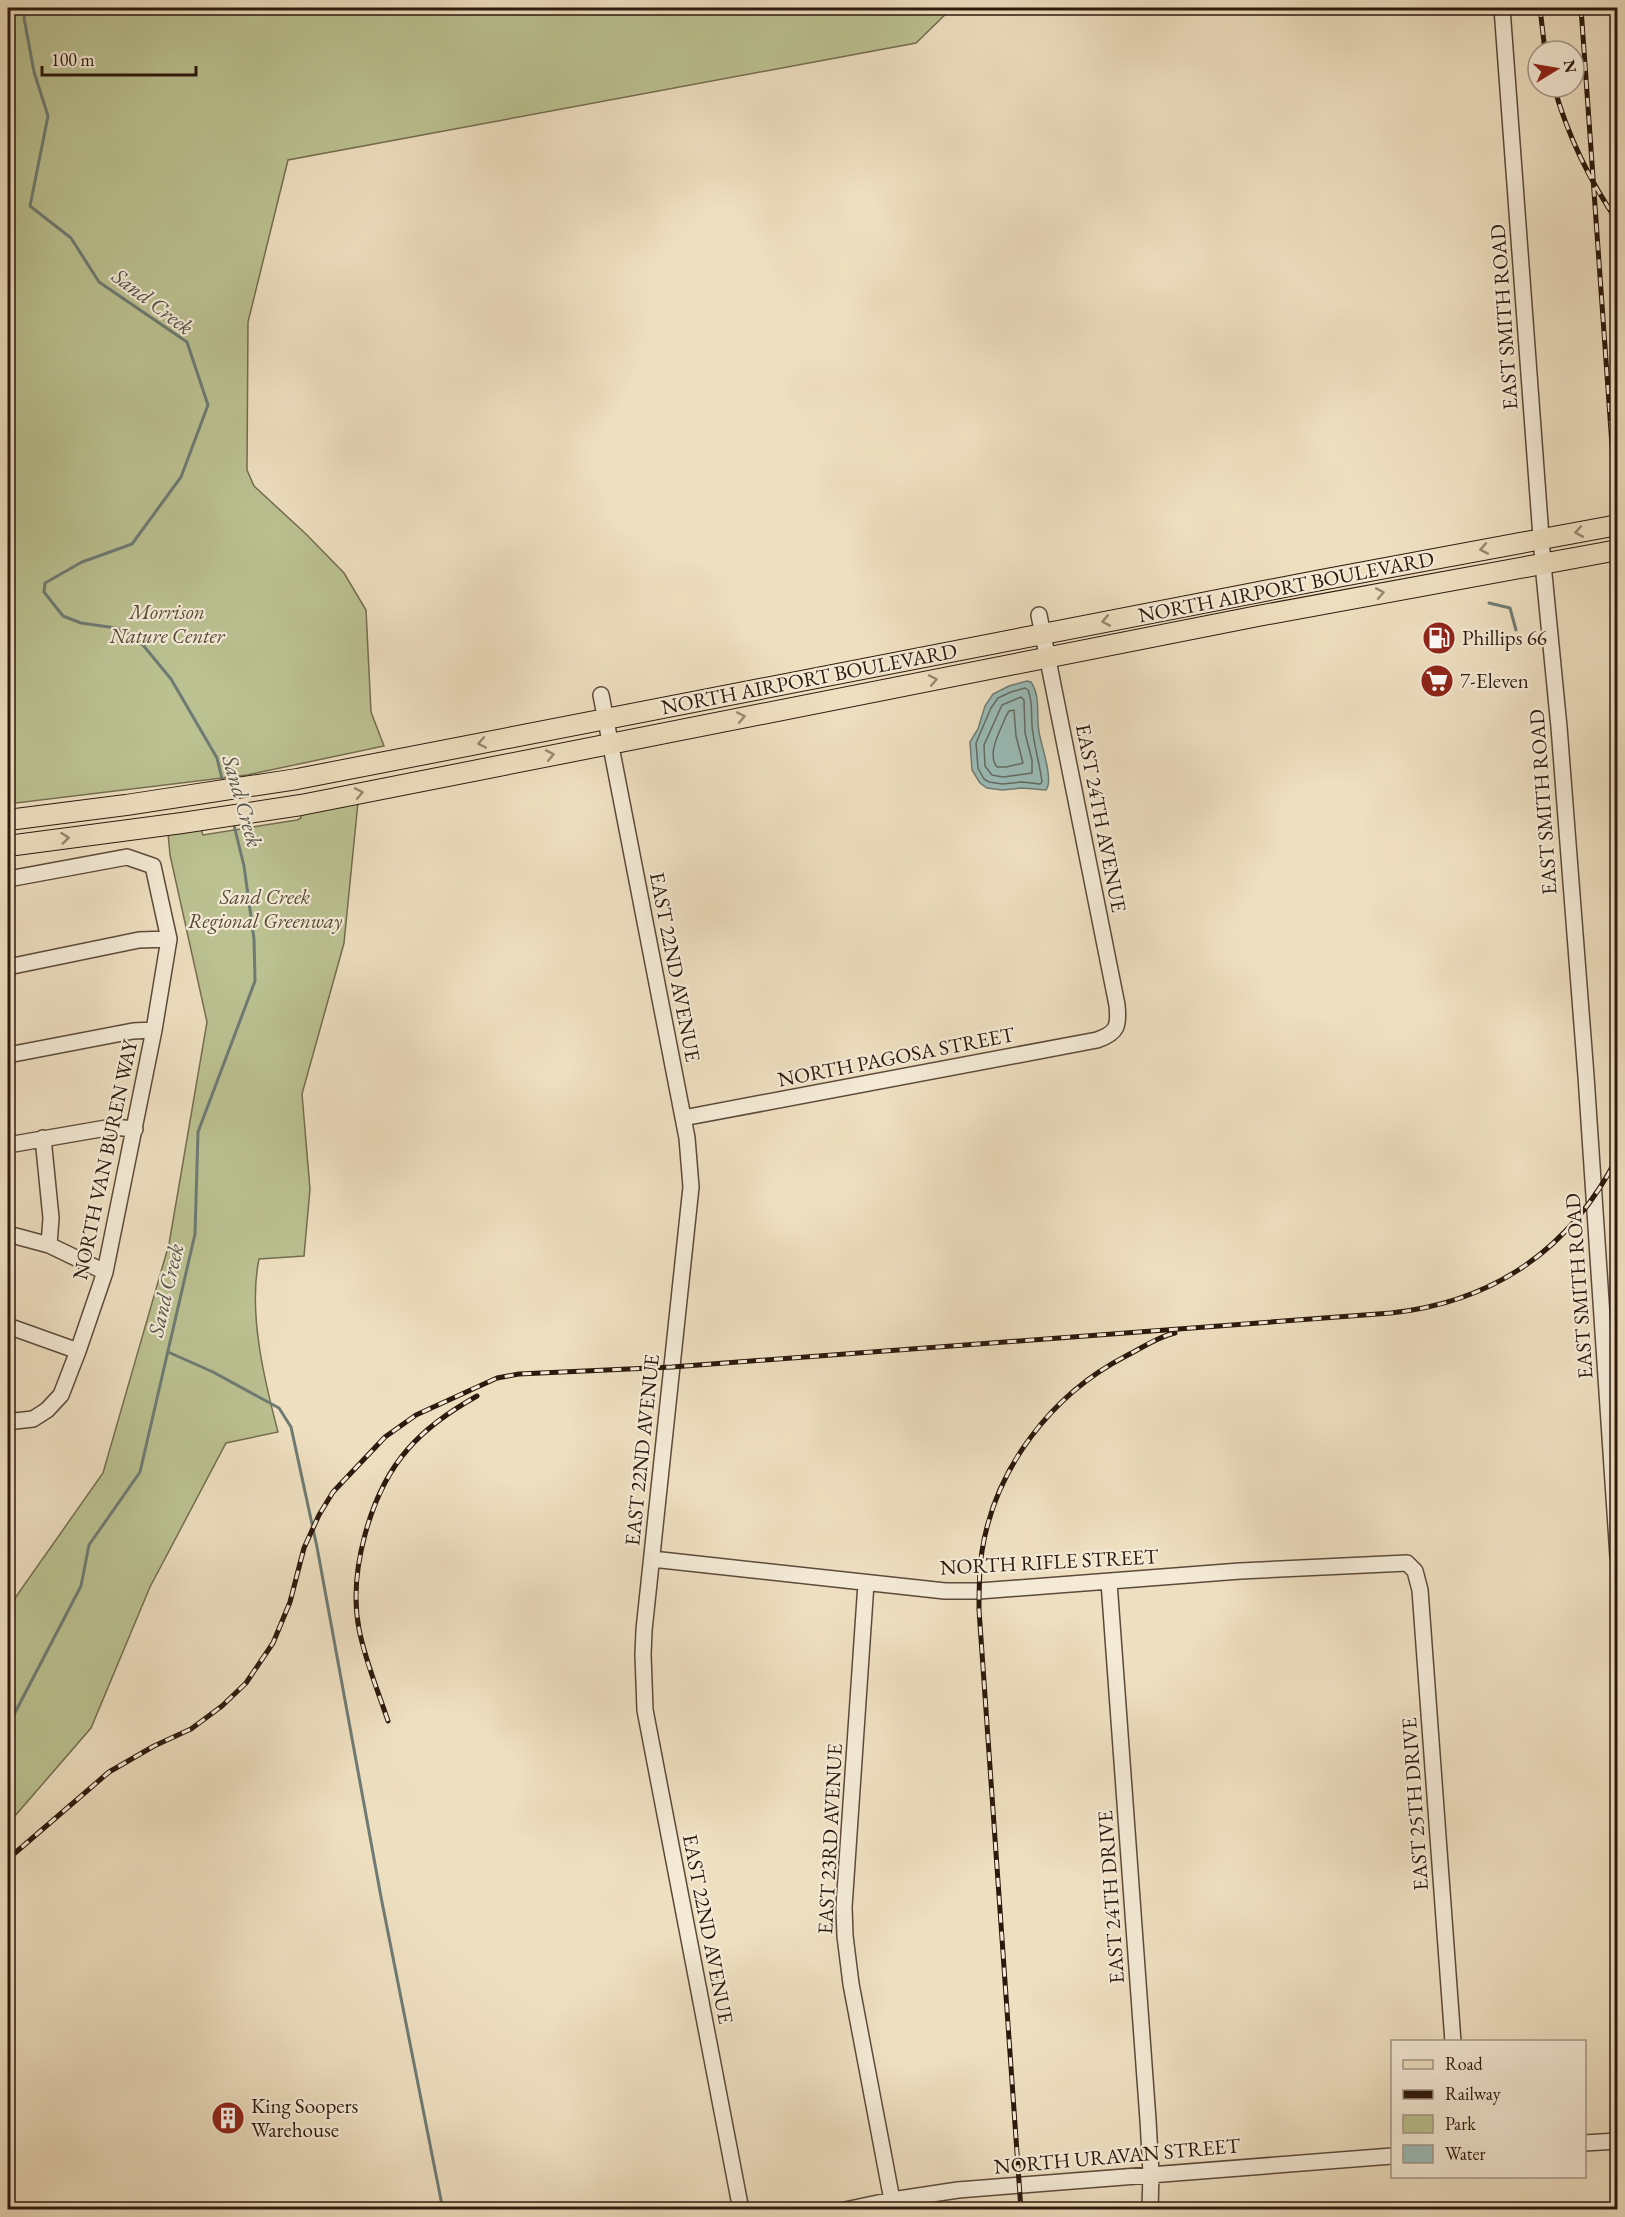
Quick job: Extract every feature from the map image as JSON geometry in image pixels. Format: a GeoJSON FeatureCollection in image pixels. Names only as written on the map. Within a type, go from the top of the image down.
{"type":"FeatureCollection","features":[{"type":"Feature","properties":{"kind":"main road","name":"NORTH AIRPORT BOULEVARD"},"geometry":{"type":"LineString","coordinates":[[8,820],[178,798],[297,779],[606,718],[1041,624],[1617,525]]}},
{"type":"Feature","properties":{"kind":"main road","name":"NORTH AIRPORT BOULEVARD"},"geometry":{"type":"LineString","coordinates":[[8,846],[182,824],[302,805],[610,742],[1048,657],[1617,550]]}},
{"type":"Feature","properties":{"kind":"street","name":"EAST SMITH ROAD"},"geometry":{"type":"LineString","coordinates":[[1502,8],[1541,539],[1559,728],[1584,1053],[1617,1557]]}},
{"type":"Feature","properties":{"kind":"street","name":"EAST 24TH AVENUE"},"geometry":{"type":"LineString","coordinates":[[1041,624],[1117,1005],[1119,1019],[1115,1030]]}},
{"type":"Feature","properties":{"kind":"street","name":"EAST 22ND AVENUE"},"geometry":{"type":"LineString","coordinates":[[602,695],[683,1118],[690,1168],[690,1204],[643,1655],[645,1710],[741,2210]]}},
{"type":"Feature","properties":{"kind":"street","name":"NORTH VAN BUREN WAY"},"geometry":{"type":"LineString","coordinates":[[8,879],[128,856],[153,866],[169,939],[135,1129],[105,1272],[61,1395],[48,1410],[33,1419],[15,1421],[8,1419]]}},
{"type":"Feature","properties":{"kind":"street"},"geometry":{"type":"LineString","coordinates":[[8,967],[139,940],[169,939]]}},
{"type":"Feature","properties":{"kind":"street"},"geometry":{"type":"LineString","coordinates":[[8,1055],[133,1031],[154,1030]]}},
{"type":"Feature","properties":{"kind":"street","name":"NORTH PAGOSA STREET"},"geometry":{"type":"LineString","coordinates":[[683,1118],[1098,1040],[1107,1037],[1115,1030]]}},
{"type":"Feature","properties":{"kind":"street"},"geometry":{"type":"LineString","coordinates":[[8,1145],[111,1127],[135,1129]]}},
{"type":"Feature","properties":{"kind":"street"},"geometry":{"type":"LineString","coordinates":[[43,1138],[51,1218],[49,1245]]}},
{"type":"Feature","properties":{"kind":"street"},"geometry":{"type":"LineString","coordinates":[[8,1234],[49,1245],[105,1272]]}},
{"type":"Feature","properties":{"kind":"street"},"geometry":{"type":"LineString","coordinates":[[8,1326],[78,1352]]}},
{"type":"Feature","properties":{"kind":"street","name":"NORTH RIFLE STREET"},"geometry":{"type":"LineString","coordinates":[[652,1559],[945,1591],[979,1591],[1109,1582],[1240,1570],[1401,1562],[1412,1566]]}},
{"type":"Feature","properties":{"kind":"street","name":"EAST 25TH DRIVE"},"geometry":{"type":"LineString","coordinates":[[1412,1566],[1418,1578],[1420,1590],[1453,2040]]}},
{"type":"Feature","properties":{"kind":"street","name":"EAST 24TH DRIVE"},"geometry":{"type":"LineString","coordinates":[[1109,1582],[1151,2173],[1150,2210]]}},
{"type":"Feature","properties":{"kind":"street","name":"EAST 23RD AVENUE"},"geometry":{"type":"LineString","coordinates":[[866,1583],[844,1907],[845,1936],[851,1984],[892,2200]]}},
{"type":"Feature","properties":{"kind":"street"},"geometry":{"type":"LineString","coordinates":[[1586,2143],[1617,2141]]}},
{"type":"Feature","properties":{"kind":"street","name":"NORTH URAVAN STREET"},"geometry":{"type":"LineString","coordinates":[[845,2210],[958,2190],[1151,2173],[1391,2156]]}},
{"type":"Feature","properties":{"kind":"green space","name":"Morrison Nature Center"},"geometry":{"type":"Polygon","coordinates":[[[8,8],[952,8],[916,43],[288,160],[248,322],[247,470],[254,486],[344,573],[366,610],[371,712],[384,746],[247,775],[8,804],[8,8]]]}},
{"type":"Feature","properties":{"kind":"green space","name":"Sand Creek Regional Greenway"},"geometry":{"type":"Polygon","coordinates":[[[358,802],[344,943],[302,1094],[310,1189],[304,1256],[259,1259],[256,1279],[255,1301],[259,1346],[278,1432],[226,1443],[150,1587],[91,1728],[8,1824],[8,1608],[103,1473],[169,1244],[207,1022],[170,855],[168,833],[201,829],[203,835],[297,820],[301,818],[300,813],[358,802]]]}},
{"type":"Feature","properties":{"kind":"water"},"geometry":{"type":"Polygon","coordinates":[[[1027,681],[1031,682],[1036,694],[1038,726],[1048,771],[1048,785],[1046,790],[987,788],[980,783],[972,770],[970,742],[978,729],[985,706],[993,694],[1027,681]]]}},
{"type":"Feature","properties":{"kind":"waterway","name":"Sand Creek"},"geometry":{"type":"LineString","coordinates":[[27,8],[24,18],[34,72],[48,116],[30,206],[71,238],[99,282],[187,342],[208,405],[181,477],[132,544],[82,562],[45,583],[44,592],[63,616],[81,623],[116,628],[138,639],[171,679],[217,758],[223,783]]}},
{"type":"Feature","properties":{"kind":"waterway"},"geometry":{"type":"LineString","coordinates":[[1489,603],[1510,608],[1516,630]]}},
{"type":"Feature","properties":{"kind":"waterway","name":"Sand Creek"},"geometry":{"type":"LineString","coordinates":[[8,1726],[81,1586],[89,1545],[140,1472],[195,1234],[198,1132],[255,981],[254,939],[244,866],[233,821]]}},
{"type":"Feature","properties":{"kind":"waterway"},"geometry":{"type":"LineString","coordinates":[[168,1352],[213,1372],[279,1408],[291,1427],[317,1547],[381,1897],[443,2210]]}},
{"type":"Feature","properties":{"kind":"railway"},"geometry":{"type":"LineString","coordinates":[[1540,8],[1544,39]]}},
{"type":"Feature","properties":{"kind":"railway"},"geometry":{"type":"LineString","coordinates":[[1581,8],[1618,530]]}},
{"type":"Feature","properties":{"kind":"railway"},"geometry":{"type":"LineString","coordinates":[[1558,99],[1580,157],[1618,222]]}},
{"type":"Feature","properties":{"kind":"railway"},"geometry":{"type":"LineString","coordinates":[[8,1859],[109,1772],[154,1746],[191,1729],[222,1706],[246,1683],[273,1643],[290,1602],[304,1548],[319,1515],[333,1492],[385,1437],[416,1415],[497,1378],[519,1374],[672,1367],[1391,1313],[1428,1307],[1463,1297],[1496,1283],[1526,1265],[1553,1244],[1599,1189],[1618,1156]]}},
{"type":"Feature","properties":{"kind":"railway"},"geometry":{"type":"LineString","coordinates":[[1021,2210],[979,1610],[982,1551],[989,1520],[1000,1491],[1014,1463],[1031,1437],[1051,1413],[1099,1372],[1150,1343],[1175,1333]]}},
{"type":"Feature","properties":{"kind":"railway"},"geometry":{"type":"LineString","coordinates":[[388,1721],[368,1664],[356,1607],[357,1583],[365,1534],[383,1487],[408,1449],[423,1433],[477,1396]]}},
{"type":"Feature","properties":{"kind":"place","name":"Phillips 66"},"geometry":{"type":"Point","coordinates":[1439,638]}},
{"type":"Feature","properties":{"kind":"place","name":"7-Eleven"},"geometry":{"type":"Point","coordinates":[1437,681]}},
{"type":"Feature","properties":{"kind":"place","name":"King Soopers Warehouse"},"geometry":{"type":"Point","coordinates":[228,2118]}}]}
